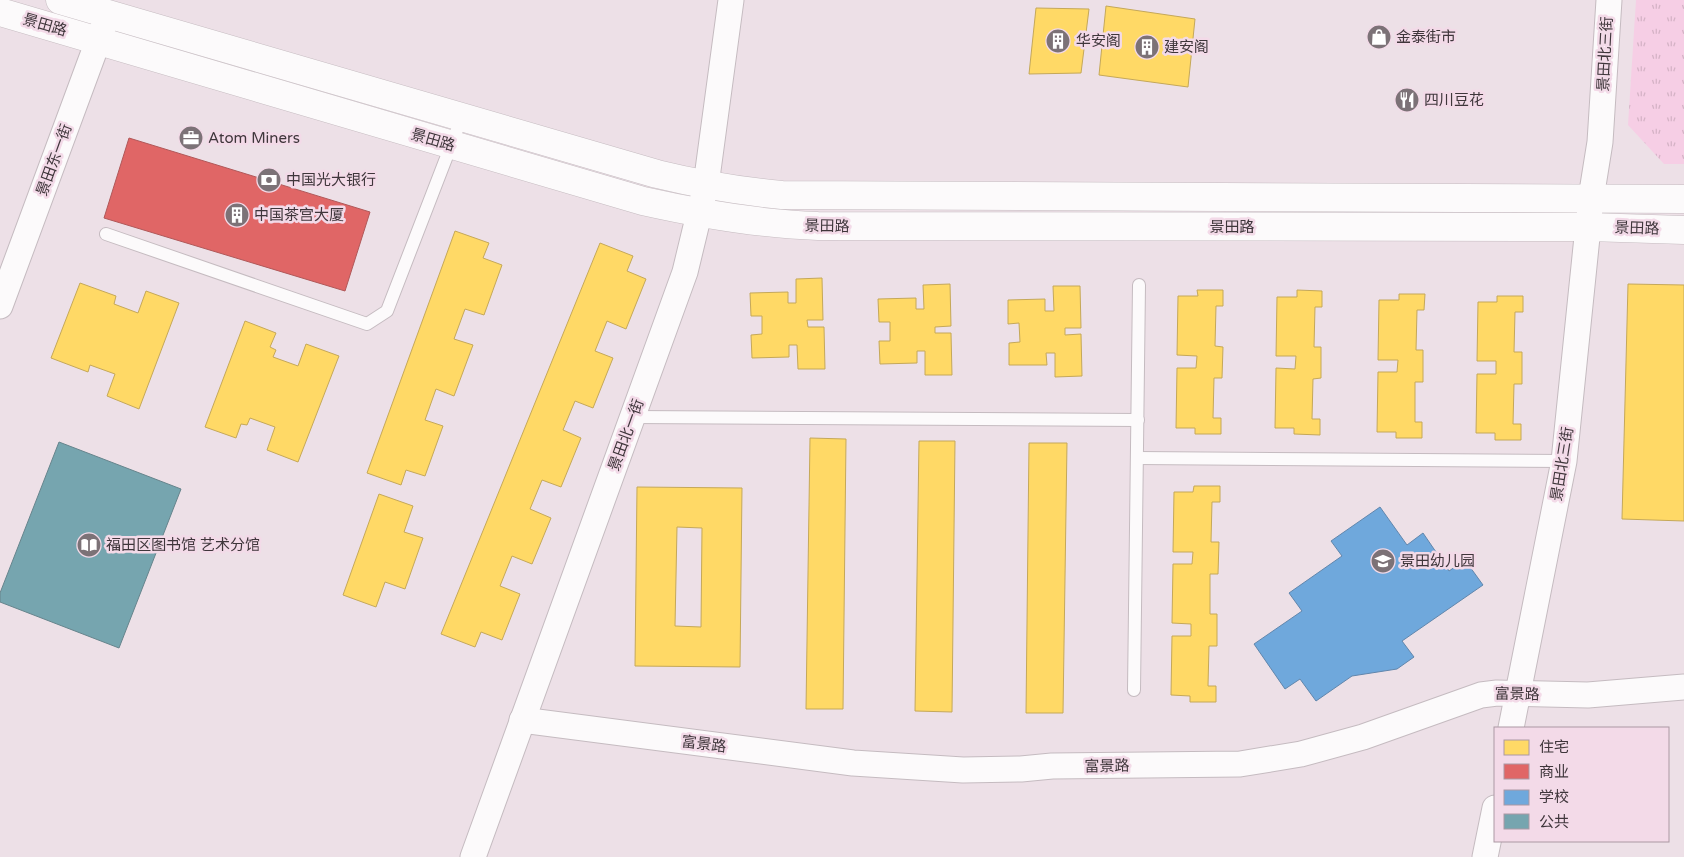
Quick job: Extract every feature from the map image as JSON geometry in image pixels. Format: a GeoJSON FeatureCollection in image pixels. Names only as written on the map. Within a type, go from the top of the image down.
{"type":"FeatureCollection","features":[{"type":"Feature","properties":{"kind":"main road","name":"景田路"},"geometry":{"type":"LineString","coordinates":[[60,0],[657,174],[730,189],[782,195],[1684,199]]}},
{"type":"Feature","properties":{"kind":"main road","name":"景田路"},"geometry":{"type":"LineString","coordinates":[[0,12],[643,201],[724,218],[818,226],[1589,227],[1684,230]]}},
{"type":"Feature","properties":{"kind":"street","name":"景田北一街"},"geometry":{"type":"LineString","coordinates":[[473,857],[685,272],[706,185],[731,0]]}},
{"type":"Feature","properties":{"kind":"street","name":"景田北三街"},"geometry":{"type":"LineString","coordinates":[[1591,198],[1588,142],[1597,0]]}},
{"type":"Feature","properties":{"kind":"street","name":"景田北三街"},"geometry":{"type":"LineString","coordinates":[[1511,727],[1564,461],[1591,198],[1600,142],[1608,0]]}},
{"type":"Feature","properties":{"kind":"street","name":"景田东一街"},"geometry":{"type":"LineString","coordinates":[[0,306],[108,14]]}},
{"type":"Feature","properties":{"kind":"street","name":"富景路"},"geometry":{"type":"LineString","coordinates":[[522,720],[887,766],[963,770],[1021,769],[1052,766],[1240,764],[1301,754],[1363,737],[1481,695],[1497,693],[1588,695],[1684,686]]}},
{"type":"Feature","properties":{"kind":"street"},"geometry":{"type":"LineString","coordinates":[[1485,857],[1494,813]]}},
{"type":"Feature","properties":{"kind":"lane"},"geometry":{"type":"LineString","coordinates":[[106,234],[367,324],[387,311],[462,117]]}},
{"type":"Feature","properties":{"kind":"lane"},"geometry":{"type":"LineString","coordinates":[[1134,690],[1139,285]]}},
{"type":"Feature","properties":{"kind":"lane"},"geometry":{"type":"LineString","coordinates":[[632,417],[1138,420]]}},
{"type":"Feature","properties":{"kind":"lane"},"geometry":{"type":"LineString","coordinates":[[1137,458],[1564,461]]}},
{"type":"Feature","properties":{"kind":"green space"},"geometry":{"type":"Polygon","coordinates":[[[1636,0],[1684,0],[1684,164],[1664,164],[1628,125],[1636,0]]]}},
{"type":"Feature","properties":{"kind":"building: 住宅","name":"建安阁"},"geometry":{"type":"Polygon","coordinates":[[[1106,6],[1195,19],[1188,87],[1099,75],[1106,6]]]}},
{"type":"Feature","properties":{"kind":"building: 住宅","name":"华安阁"},"geometry":{"type":"Polygon","coordinates":[[[1036,8],[1089,9],[1081,73],[1029,74],[1036,8]]]}},
{"type":"Feature","properties":{"kind":"building: 住宅"},"geometry":{"type":"Polygon","coordinates":[[[455,231],[489,243],[483,258],[502,265],[484,315],[465,309],[454,339],[473,345],[454,396],[436,389],[425,420],[443,426],[425,476],[406,470],[401,485],[367,473],[455,231]]]}},
{"type":"Feature","properties":{"kind":"building: 住宅"},"geometry":{"type":"Polygon","coordinates":[[[600,243],[633,256],[627,271],[646,279],[626,329],[607,321],[595,351],[613,358],[593,408],[575,401],[563,430],[581,438],[561,487],[542,480],[530,509],[551,518],[532,564],[512,556],[500,586],[520,594],[502,640],[481,632],[475,647],[441,634],[600,243]]]}},
{"type":"Feature","properties":{"kind":"building: 住宅"},"geometry":{"type":"Polygon","coordinates":[[[822,278],[823,320],[807,320],[808,327],[824,327],[825,369],[798,369],[797,345],[789,345],[789,357],[752,358],[751,335],[762,334],[762,316],[751,316],[750,293],[788,292],[788,303],[796,303],[796,279],[822,278]]]}},
{"type":"Feature","properties":{"kind":"building: 住宅"},"geometry":{"type":"Polygon","coordinates":[[[80,283],[116,296],[114,304],[138,313],[146,291],[179,303],[139,409],[107,396],[115,374],[90,365],[88,372],[51,358],[80,283]]]}},
{"type":"Feature","properties":{"kind":"building: 住宅"},"geometry":{"type":"Polygon","coordinates":[[[950,284],[951,326],[935,327],[935,333],[951,333],[952,375],[925,375],[925,351],[917,351],[917,363],[880,364],[879,341],[890,341],[890,322],[879,322],[878,299],[916,298],[916,309],[924,309],[923,285],[950,284]]]}},
{"type":"Feature","properties":{"kind":"building: 住宅"},"geometry":{"type":"Polygon","coordinates":[[[1628,284],[1684,285],[1684,521],[1622,519],[1628,284]]]}},
{"type":"Feature","properties":{"kind":"building: 住宅"},"geometry":{"type":"Polygon","coordinates":[[[1053,286],[1080,286],[1081,328],[1065,328],[1065,335],[1081,334],[1082,376],[1055,377],[1055,353],[1046,353],[1047,365],[1009,365],[1009,343],[1020,342],[1019,323],[1008,324],[1008,300],[1045,299],[1045,311],[1054,311],[1053,286]]]}},
{"type":"Feature","properties":{"kind":"building: 住宅"},"geometry":{"type":"Polygon","coordinates":[[[1197,290],[1223,290],[1223,306],[1216,306],[1215,346],[1223,347],[1222,378],[1214,378],[1213,418],[1221,418],[1221,434],[1195,434],[1195,428],[1176,428],[1177,368],[1196,368],[1197,356],[1177,355],[1178,296],[1198,296],[1197,290]]]}},
{"type":"Feature","properties":{"kind":"building: 住宅"},"geometry":{"type":"Polygon","coordinates":[[[1297,290],[1322,291],[1322,307],[1315,307],[1314,347],[1321,347],[1321,378],[1313,379],[1312,419],[1320,419],[1320,435],[1294,434],[1294,428],[1275,428],[1276,368],[1295,369],[1296,356],[1276,356],[1277,297],[1297,297],[1297,290]]]}},
{"type":"Feature","properties":{"kind":"building: 住宅"},"geometry":{"type":"Polygon","coordinates":[[[1399,294],[1425,294],[1424,310],[1417,310],[1416,350],[1423,350],[1423,382],[1415,382],[1415,422],[1422,422],[1422,438],[1396,438],[1396,432],[1377,432],[1378,372],[1397,372],[1398,360],[1378,360],[1379,300],[1399,300],[1399,294]]]}},
{"type":"Feature","properties":{"kind":"building: 住宅"},"geometry":{"type":"Polygon","coordinates":[[[1497,296],[1523,296],[1523,312],[1515,312],[1514,352],[1522,352],[1522,384],[1514,384],[1513,424],[1521,424],[1521,440],[1495,440],[1495,433],[1476,433],[1477,374],[1496,374],[1496,361],[1477,361],[1478,302],[1497,302],[1497,296]]]}},
{"type":"Feature","properties":{"kind":"building: 住宅"},"geometry":{"type":"Polygon","coordinates":[[[245,321],[276,333],[270,347],[276,350],[273,357],[298,366],[306,344],[339,356],[298,462],[267,450],[275,427],[250,418],[247,425],[241,424],[236,438],[205,427],[245,321]]]}},
{"type":"Feature","properties":{"kind":"building: 住宅"},"geometry":{"type":"Polygon","coordinates":[[[810,438],[846,439],[843,709],[806,709],[810,438]]]}},
{"type":"Feature","properties":{"kind":"building: 住宅"},"geometry":{"type":"Polygon","coordinates":[[[919,441],[955,441],[952,712],[915,711],[919,441]]]}},
{"type":"Feature","properties":{"kind":"building: 住宅"},"geometry":{"type":"Polygon","coordinates":[[[1029,443],[1067,443],[1063,713],[1026,713],[1029,443]]]}},
{"type":"Feature","properties":{"kind":"building: 住宅"},"geometry":{"type":"Polygon","coordinates":[[[1194,486],[1220,486],[1220,502],[1212,502],[1211,542],[1219,542],[1218,574],[1210,574],[1210,614],[1217,614],[1217,646],[1209,646],[1208,686],[1216,686],[1216,702],[1190,702],[1190,696],[1171,695],[1172,636],[1191,636],[1191,624],[1172,623],[1173,564],[1192,564],[1193,552],[1173,552],[1174,492],[1193,492],[1194,486]]]}},
{"type":"Feature","properties":{"kind":"building: 住宅"},"geometry":{"type":"Polygon","coordinates":[[[637,487],[742,488],[740,667],[635,666],[637,487]],[[677,527],[675,626],[701,627],[702,528],[677,527]]]}},
{"type":"Feature","properties":{"kind":"building: 住宅"},"geometry":{"type":"Polygon","coordinates":[[[379,494],[413,506],[404,532],[423,538],[405,589],[385,582],[376,607],[343,595],[379,494]]]}},
{"type":"Feature","properties":{"kind":"building: 商业","name":"中国茶宫大厦"},"geometry":{"type":"Polygon","coordinates":[[[129,138],[370,212],[345,291],[104,218],[129,138]]]}},
{"type":"Feature","properties":{"kind":"building: 学校"},"geometry":{"type":"Polygon","coordinates":[[[1380,507],[1407,545],[1423,533],[1449,571],[1465,560],[1483,585],[1402,641],[1414,657],[1397,669],[1352,676],[1316,701],[1300,679],[1285,689],[1254,644],[1302,611],[1289,593],[1342,556],[1331,541],[1380,507]]]}},
{"type":"Feature","properties":{"kind":"building: 公共"},"geometry":{"type":"Polygon","coordinates":[[[59,442],[181,489],[119,648],[0,602],[0,593],[59,442]]]}},
{"type":"Feature","properties":{"kind":"place","name":"金泰街市"},"geometry":{"type":"Point","coordinates":[1379,37]}},
{"type":"Feature","properties":{"kind":"place","name":"华安阁"},"geometry":{"type":"Point","coordinates":[1058,41]}},
{"type":"Feature","properties":{"kind":"place","name":"建安阁"},"geometry":{"type":"Point","coordinates":[1147,47]}},
{"type":"Feature","properties":{"kind":"place","name":"四川豆花"},"geometry":{"type":"Point","coordinates":[1407,100]}},
{"type":"Feature","properties":{"kind":"place","name":"Atom Miners"},"geometry":{"type":"Point","coordinates":[191,138]}},
{"type":"Feature","properties":{"kind":"place","name":"中国光大银行"},"geometry":{"type":"Point","coordinates":[269,180]}},
{"type":"Feature","properties":{"kind":"place","name":"中国茶宫大厦"},"geometry":{"type":"Point","coordinates":[237,215]}},
{"type":"Feature","properties":{"kind":"place","name":"福田区图书馆 艺术分馆"},"geometry":{"type":"Point","coordinates":[89,545]}},
{"type":"Feature","properties":{"kind":"place","name":"景田幼儿园"},"geometry":{"type":"Point","coordinates":[1383,561]}}]}
